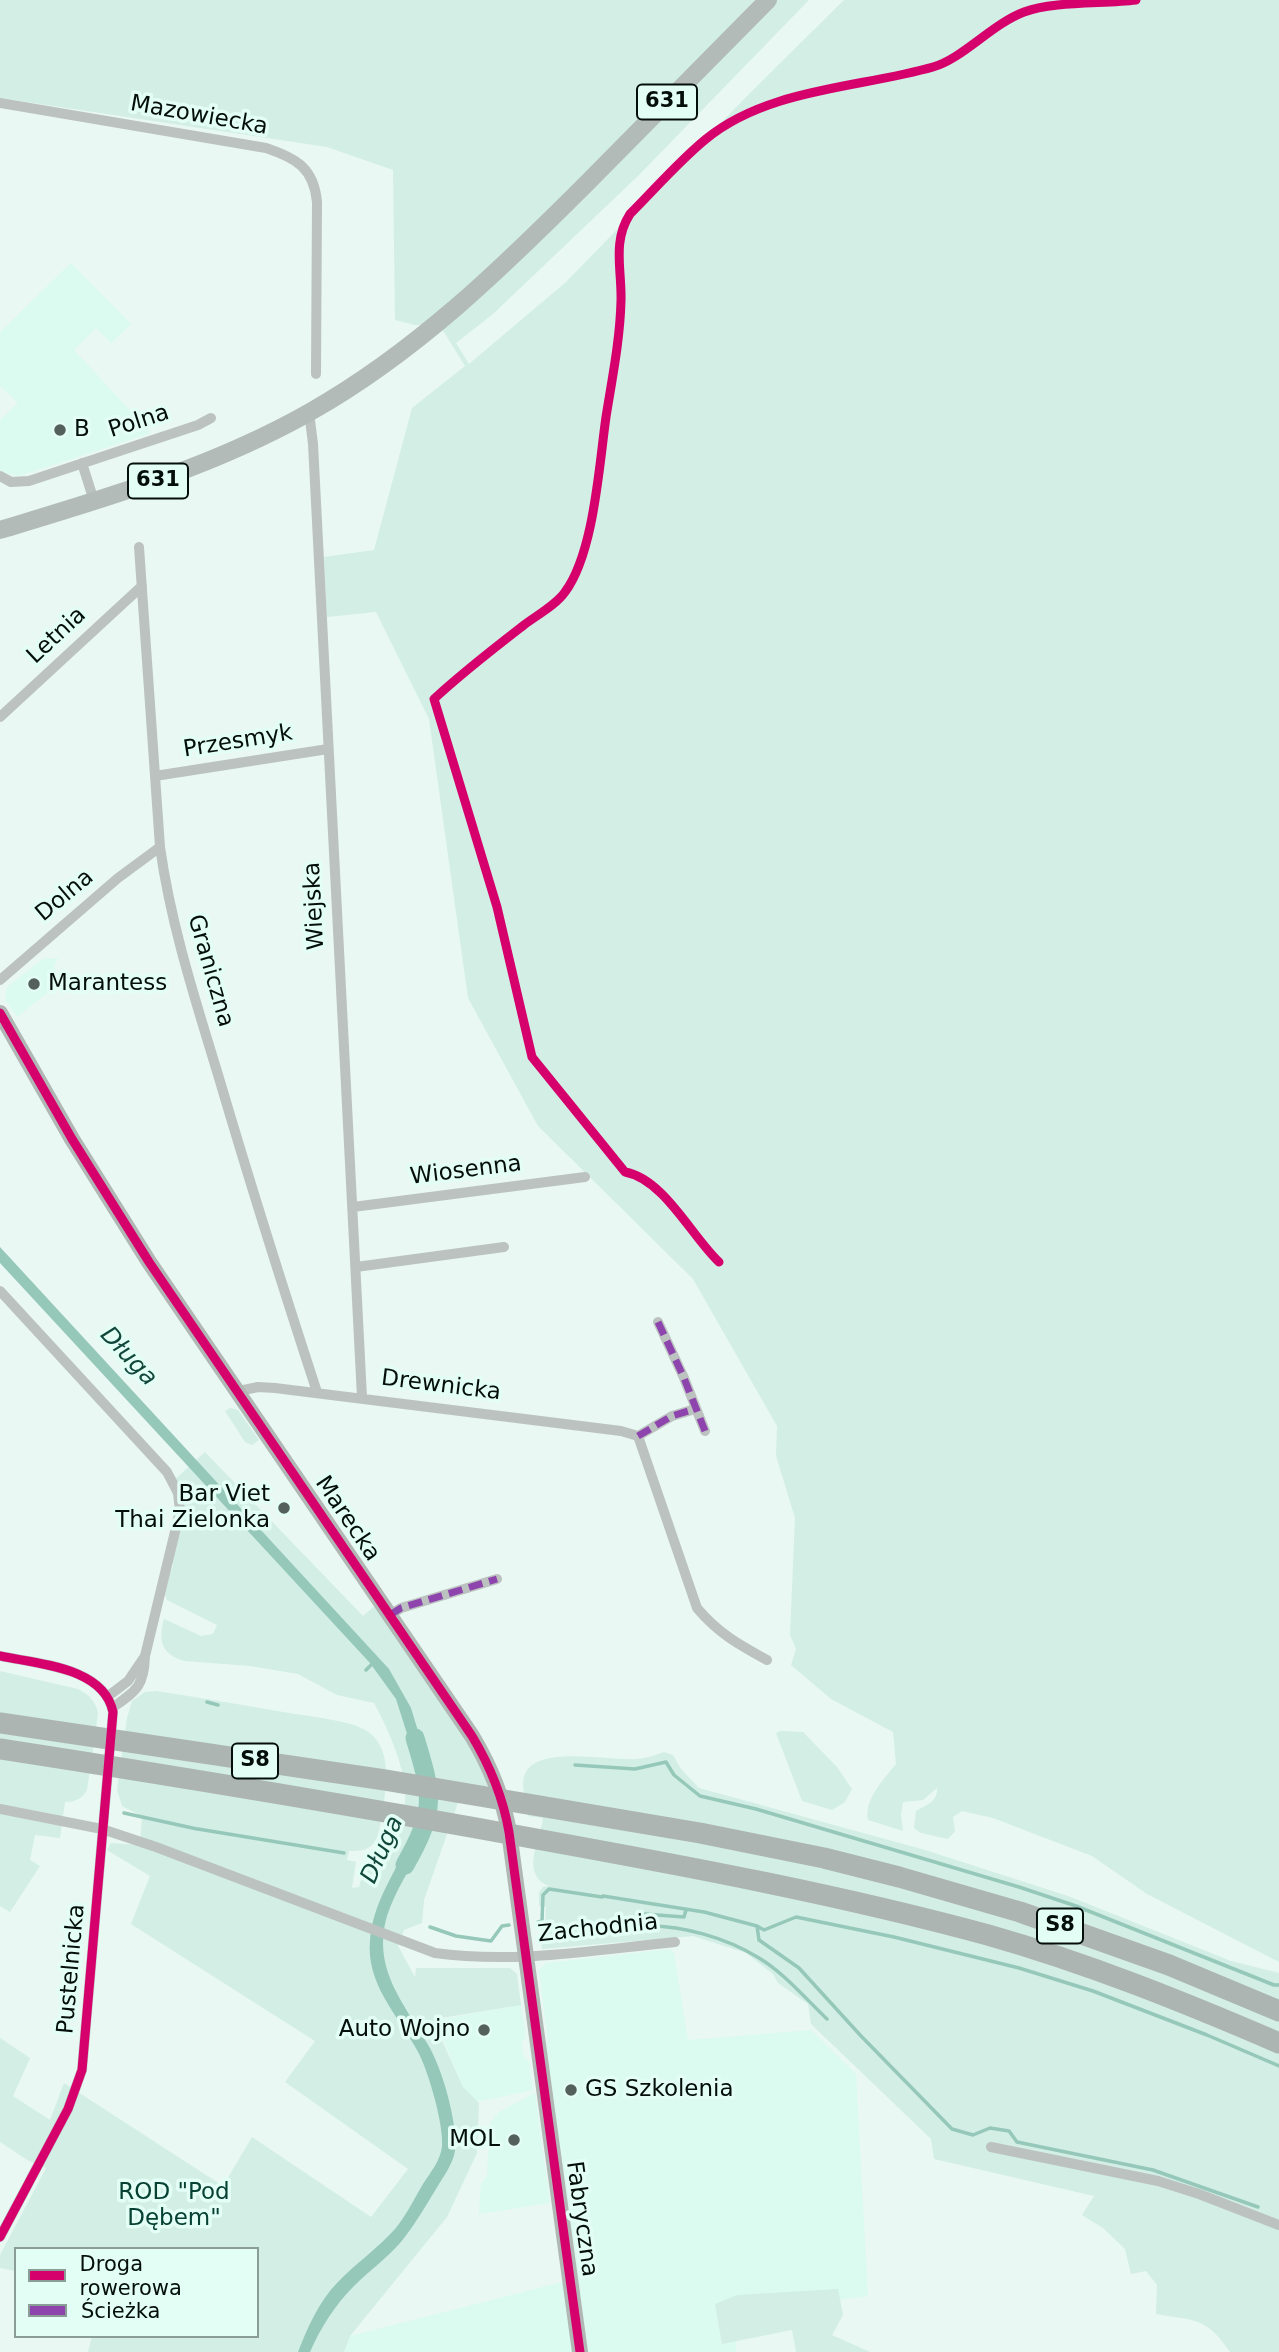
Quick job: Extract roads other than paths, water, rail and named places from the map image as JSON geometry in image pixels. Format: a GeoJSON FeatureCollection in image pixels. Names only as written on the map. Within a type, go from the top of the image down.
{"type":"FeatureCollection","features":[{"type":"Feature","properties":{"kind":"highway","name":"S8"},"geometry":{"type":"LineString","coordinates":[[0,1723],[385,1780],[700,1833],[824,1858],[1020,1912],[1169,1965],[1279,2011]]}},
{"type":"Feature","properties":{"kind":"highway","name":"S8"},"geometry":{"type":"LineString","coordinates":[[0,1749],[374,1808],[781,1885],[890,1909],[989,1936],[1132,1983],[1279,2043]]}},
{"type":"Feature","properties":{"kind":"main road","name":"631"},"geometry":{"type":"LineString","coordinates":[[0,530],[94,502],[219,457],[309,412],[375,372],[439,324],[547,224],[768,0]]}},
{"type":"Feature","properties":{"kind":"street","name":"Mazowiecka"},"geometry":{"type":"LineString","coordinates":[[0,103],[266,148],[299,163],[316,186],[316,374]]}},
{"type":"Feature","properties":{"kind":"street","name":"Wiejska"},"geometry":{"type":"LineString","coordinates":[[309,412],[313,444],[362,1397]]}},
{"type":"Feature","properties":{"kind":"street","name":"Polna"},"geometry":{"type":"LineString","coordinates":[[0,476],[19,483],[198,425],[211,418]]}},
{"type":"Feature","properties":{"kind":"street"},"geometry":{"type":"LineString","coordinates":[[82,463],[94,502]]}},
{"type":"Feature","properties":{"kind":"street","name":"Graniczna"},"geometry":{"type":"LineString","coordinates":[[139,547],[165,886],[184,965],[267,1240],[317,1392]]}},
{"type":"Feature","properties":{"kind":"street","name":"Letnia"},"geometry":{"type":"LineString","coordinates":[[0,717],[142,586]]}},
{"type":"Feature","properties":{"kind":"street","name":"Przesmyk"},"geometry":{"type":"LineString","coordinates":[[155,776],[328,749]]}},
{"type":"Feature","properties":{"kind":"street","name":"Dolna"},"geometry":{"type":"LineString","coordinates":[[0,980],[118,878],[160,847]]}},
{"type":"Feature","properties":{"kind":"street","name":"Marecka"},"geometry":{"type":"LineString","coordinates":[[0,1013],[48,1099],[193,1328],[239,1391],[472,1736],[496,1784],[509,1832],[544,2090]]}},
{"type":"Feature","properties":{"kind":"street","name":"Wiosenna"},"geometry":{"type":"LineString","coordinates":[[353,1207],[585,1177]]}},
{"type":"Feature","properties":{"kind":"street"},"geometry":{"type":"LineString","coordinates":[[356,1266],[504,1247]]}},
{"type":"Feature","properties":{"kind":"street"},"geometry":{"type":"LineString","coordinates":[[0,1291],[173,1481],[178,1493],[180,1511],[145,1656],[144,1674],[139,1686],[112,1708]]}},
{"type":"Feature","properties":{"kind":"street"},"geometry":{"type":"LineString","coordinates":[[658,1322],[705,1432]]}},
{"type":"Feature","properties":{"kind":"street","name":"Drewnicka"},"geometry":{"type":"LineString","coordinates":[[239,1391],[266,1387],[362,1397],[621,1431],[638,1436]]}},
{"type":"Feature","properties":{"kind":"street"},"geometry":{"type":"LineString","coordinates":[[695,1409],[672,1416],[638,1436],[696,1608],[713,1628],[767,1660]]}},
{"type":"Feature","properties":{"kind":"street"},"geometry":{"type":"LineString","coordinates":[[390,1615],[401,1608],[497,1579]]}},
{"type":"Feature","properties":{"kind":"street"},"geometry":{"type":"LineString","coordinates":[[0,1656],[82,1675],[96,1684],[107,1697],[128,1681],[145,1656]]}},
{"type":"Feature","properties":{"kind":"street","name":"Pustelnicka"},"geometry":{"type":"LineString","coordinates":[[2,2233],[68,2109],[82,2070],[112,1708],[107,1697]]}},
{"type":"Feature","properties":{"kind":"street","name":"Zachodnia"},"geometry":{"type":"LineString","coordinates":[[0,1809],[102,1829],[435,1953],[471,1958],[526,1957],[675,1942]]}},
{"type":"Feature","properties":{"kind":"street","name":"Fabryczna"},"geometry":{"type":"LineString","coordinates":[[544,2090],[580,2352]]}},
{"type":"Feature","properties":{"kind":"street"},"geometry":{"type":"LineString","coordinates":[[991,2147],[1158,2181],[1279,2225]]}},
{"type":"Feature","properties":{"kind":"waterway"},"geometry":{"type":"LineString","coordinates":[[366,1670],[374,1662]]}},
{"type":"Feature","properties":{"kind":"waterway"},"geometry":{"type":"LineString","coordinates":[[207,1702],[218,1705]]}},
{"type":"Feature","properties":{"kind":"waterway","name":"Długa"},"geometry":{"type":"LineString","coordinates":[[405,1865],[427,1816],[428,1790],[415,1738]]}},
{"type":"Feature","properties":{"kind":"waterway"},"geometry":{"type":"LineString","coordinates":[[575,1765],[635,1769],[666,1762],[674,1775],[700,1796],[756,1809],[1019,1887],[1076,1906],[1279,1985]]}},
{"type":"Feature","properties":{"kind":"waterway"},"geometry":{"type":"LineString","coordinates":[[124,1813],[197,1829]]}},
{"type":"Feature","properties":{"kind":"waterway"},"geometry":{"type":"LineString","coordinates":[[198,1829],[344,1853]]}},
{"type":"Feature","properties":{"kind":"waterway"},"geometry":{"type":"LineString","coordinates":[[538,1922],[542,1921],[543,1895],[549,1889],[602,1897]]}},
{"type":"Feature","properties":{"kind":"waterway"},"geometry":{"type":"LineString","coordinates":[[603,1896],[704,1912],[757,1926],[759,1940],[799,1968],[952,2129],[973,2135],[990,2128],[1009,2131],[1017,2142],[1153,2170],[1258,2207]]}},
{"type":"Feature","properties":{"kind":"waterway"},"geometry":{"type":"LineString","coordinates":[[644,1914],[684,1917],[686,1910]]}},
{"type":"Feature","properties":{"kind":"waterway"},"geometry":{"type":"LineString","coordinates":[[757,1926],[764,1930],[796,1917],[894,1937],[1019,1968],[1093,1991],[1279,2066]]}},
{"type":"Feature","properties":{"kind":"waterway"},"geometry":{"type":"LineString","coordinates":[[430,1927],[456,1936],[491,1941],[502,1926],[509,1925]]}},
{"type":"Feature","properties":{"kind":"waterway"},"geometry":{"type":"LineString","coordinates":[[645,1926],[689,1930],[746,1951],[777,1971],[827,2019]]}},
{"type":"Feature","properties":{"kind":"place","name":"B"},"geometry":{"type":"Point","coordinates":[60,430]}},
{"type":"Feature","properties":{"kind":"place","name":"Marantess"},"geometry":{"type":"Point","coordinates":[34,984]}},
{"type":"Feature","properties":{"kind":"place","name":"Bar Viet Thai Zielonka"},"geometry":{"type":"Point","coordinates":[284,1508]}},
{"type":"Feature","properties":{"kind":"place","name":"Auto Wojno"},"geometry":{"type":"Point","coordinates":[484,2030]}},
{"type":"Feature","properties":{"kind":"place","name":"GS Szkolenia"},"geometry":{"type":"Point","coordinates":[571,2090]}},
{"type":"Feature","properties":{"kind":"place","name":"MOL"},"geometry":{"type":"Point","coordinates":[514,2140]}},
{"type":"Feature","properties":{"kind":"park label","name":"ROD \"Pod Dębem\""},"geometry":{"type":"Point","coordinates":[174,2206]}}]}
